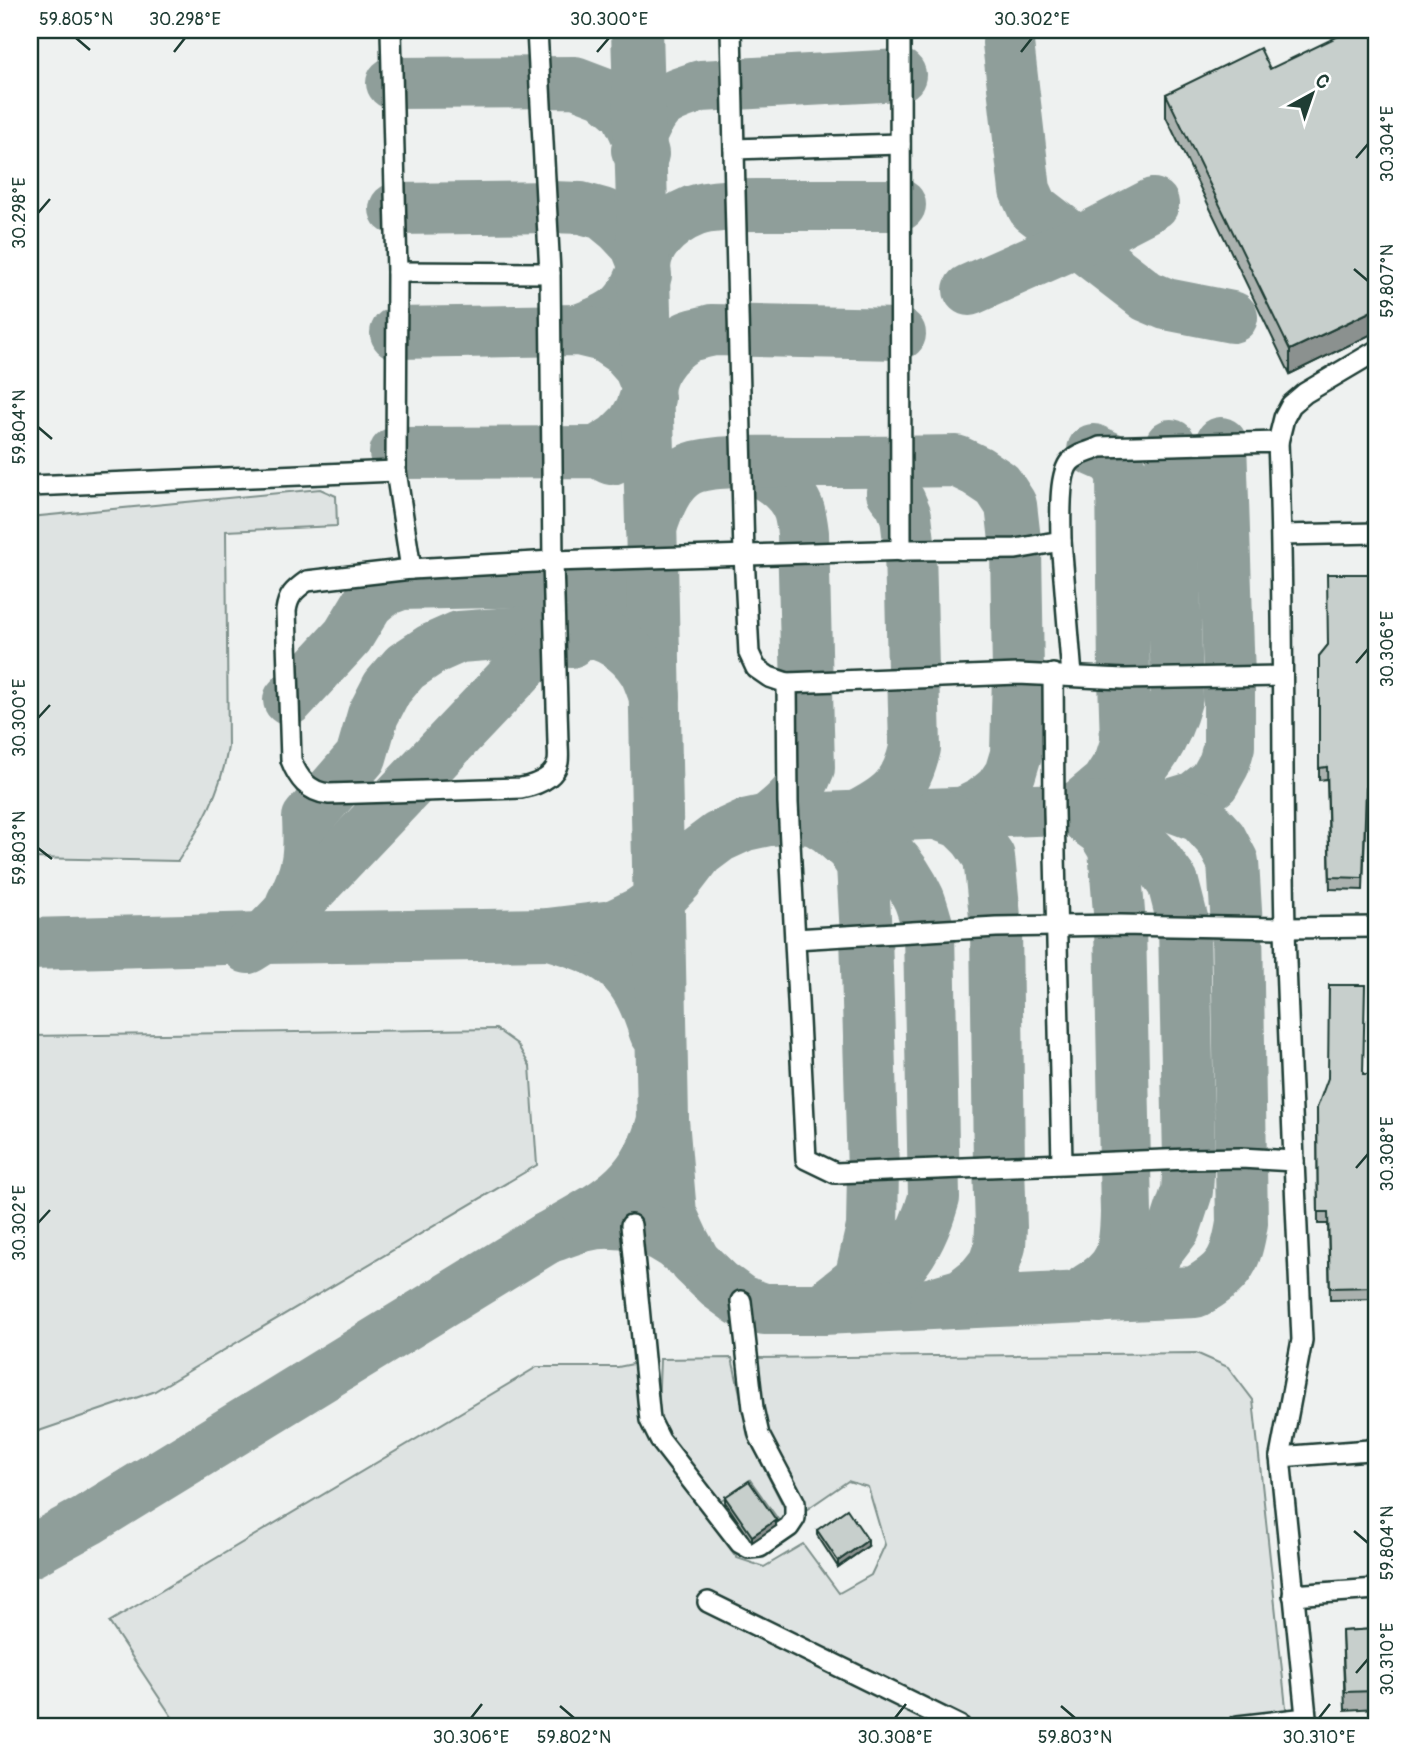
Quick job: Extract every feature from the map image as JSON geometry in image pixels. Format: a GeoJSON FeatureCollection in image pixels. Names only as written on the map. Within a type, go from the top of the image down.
{"type":"FeatureCollection","features":[{"type":"Feature","properties":{"kind":"lane"},"geometry":{"type":"LineString","coordinates":[[391,30],[397,272],[396,471],[411,569]]}},
{"type":"Feature","properties":{"kind":"lane"},"geometry":{"type":"LineString","coordinates":[[537,30],[550,273],[554,561],[558,763],[550,776],[537,785],[521,788],[324,794],[311,788],[297,776],[291,760],[286,611],[288,598],[307,581],[411,569],[554,561],[1016,549],[1061,541]]}},
{"type":"Feature","properties":{"kind":"lane"},"geometry":{"type":"LineString","coordinates":[[731,30],[744,555],[748,653],[756,668],[769,677],[787,683],[1018,674],[1124,679],[1282,676]]}},
{"type":"Feature","properties":{"kind":"lane"},"geometry":{"type":"LineString","coordinates":[[900,30],[901,551]]}},
{"type":"Feature","properties":{"kind":"lane"},"geometry":{"type":"LineString","coordinates":[[734,149],[900,144]]}},
{"type":"Feature","properties":{"kind":"lane"},"geometry":{"type":"LineString","coordinates":[[397,272],[550,273]]}},
{"type":"Feature","properties":{"kind":"lane"},"geometry":{"type":"LineString","coordinates":[[1238,1726],[1307,1722],[1280,1457],[1302,1340],[1285,928],[1282,535],[1278,442],[1284,418],[1292,404],[1376,351]]}},
{"type":"Feature","properties":{"kind":"lane"},"geometry":{"type":"LineString","coordinates":[[1062,1163],[1054,810],[1062,675],[1063,477],[1069,463],[1081,454],[1100,447],[1278,442]]}},
{"type":"Feature","properties":{"kind":"lane"},"geometry":{"type":"LineString","coordinates":[[30,486],[396,471]]}},
{"type":"Feature","properties":{"kind":"lane"},"geometry":{"type":"LineString","coordinates":[[1282,535],[1376,533]]}},
{"type":"Feature","properties":{"kind":"lane"},"geometry":{"type":"LineString","coordinates":[[787,683],[788,803],[806,1159],[835,1173],[1241,1158],[1294,1161]]}},
{"type":"Feature","properties":{"kind":"lane"},"geometry":{"type":"LineString","coordinates":[[795,939],[996,927],[1376,927]]}},
{"type":"Feature","properties":{"kind":"lane"},"geometry":{"type":"LineString","coordinates":[[631,1225],[650,1420],[668,1451],[740,1543],[750,1548],[760,1547],[789,1527],[795,1518],[795,1503],[759,1435],[753,1408],[741,1301]]}},
{"type":"Feature","properties":{"kind":"lane"},"geometry":{"type":"LineString","coordinates":[[1280,1457],[1369,1450],[1376,1446]]}},
{"type":"Feature","properties":{"kind":"lane"},"geometry":{"type":"LineString","coordinates":[[1293,1595],[1376,1589]]}},
{"type":"Feature","properties":{"kind":"lane"},"geometry":{"type":"LineString","coordinates":[[708,1602],[961,1726]]}},
{"type":"Feature","properties":{"kind":"shaded area"},"geometry":{"type":"Polygon","coordinates":[[[30,30],[1376,30],[1376,1726],[30,1726],[30,30]]]}},
{"type":"Feature","properties":{"kind":"shaded area"},"geometry":{"type":"Polygon","coordinates":[[[320,489],[336,496],[337,526],[226,531],[228,747],[221,778],[210,807],[178,861],[30,858],[30,517],[320,489]]]}},
{"type":"Feature","properties":{"kind":"shaded area"},"geometry":{"type":"Polygon","coordinates":[[[496,1029],[517,1044],[530,1066],[537,1165],[153,1392],[30,1434],[30,1036],[496,1029]]]}},
{"type":"Feature","properties":{"kind":"shaded area"},"geometry":{"type":"Polygon","coordinates":[[[1196,1353],[1228,1367],[1253,1400],[1288,1726],[178,1726],[109,1622],[537,1367],[618,1367],[638,1363],[650,1440],[737,1558],[764,1567],[803,1544],[839,1593],[871,1575],[885,1545],[868,1487],[848,1481],[803,1512],[765,1437],[753,1358],[1196,1353]]]}},
{"type":"Feature","properties":{"kind":"shaded area"},"geometry":{"type":"Polygon","coordinates":[[[732,1358],[751,1443],[788,1515],[785,1529],[750,1480],[717,1503],[669,1439],[658,1412],[660,1359],[732,1358]]]}},
{"type":"Feature","properties":{"kind":"building"},"geometry":{"type":"Polygon","coordinates":[[[1351,30],[1376,30],[1376,309],[1290,350],[1166,94],[1260,48],[1270,69],[1351,30]]]}},
{"type":"Feature","properties":{"kind":"building"},"geometry":{"type":"Polygon","coordinates":[[[1327,574],[1376,574],[1376,788],[1366,788],[1363,878],[1330,877],[1327,767],[1319,768],[1319,656],[1328,645],[1327,574]]]}},
{"type":"Feature","properties":{"kind":"building"},"geometry":{"type":"Polygon","coordinates":[[[1329,985],[1365,985],[1363,1074],[1376,1074],[1376,1287],[1330,1288],[1328,1212],[1318,1212],[1317,1108],[1328,1078],[1329,985]]]}},
{"type":"Feature","properties":{"kind":"building"},"geometry":{"type":"Polygon","coordinates":[[[749,1481],[776,1520],[752,1536],[725,1497],[749,1481]]]}},
{"type":"Feature","properties":{"kind":"building"},"geometry":{"type":"Polygon","coordinates":[[[847,1509],[868,1540],[838,1561],[817,1530],[847,1509]]]}},
{"type":"Feature","properties":{"kind":"building"},"geometry":{"type":"Polygon","coordinates":[[[1376,1629],[1376,1691],[1345,1692],[1342,1631],[1376,1629]]]}},
{"type":"Feature","properties":{"kind":"taxiway"},"geometry":{"type":"LineString","coordinates":[[30,944],[548,934],[613,926],[640,913],[658,900],[679,878],[699,852],[719,837],[745,825],[768,820],[1169,805],[1201,817],[1221,839],[1233,862],[1237,927],[1242,1223],[1237,1247],[1229,1265],[1216,1279],[1195,1292],[822,1309],[764,1309],[741,1301],[719,1285],[695,1262],[683,1240],[671,1214],[663,1120],[652,558],[637,30]]}},
{"type":"Feature","properties":{"kind":"taxiway"},"geometry":{"type":"LineString","coordinates":[[1010,30],[1008,43],[1025,190],[1033,208],[1147,296],[1166,304],[1232,317]]}},
{"type":"Feature","properties":{"kind":"taxiway"},"geometry":{"type":"LineString","coordinates":[[643,154],[639,140],[656,109],[673,96],[701,86],[900,75]]}},
{"type":"Feature","properties":{"kind":"taxiway"},"geometry":{"type":"LineString","coordinates":[[392,83],[575,82],[604,93],[626,112],[639,140],[637,150]]}},
{"type":"Feature","properties":{"kind":"taxiway"},"geometry":{"type":"LineString","coordinates":[[969,290],[1097,233],[1153,204]]}},
{"type":"Feature","properties":{"kind":"taxiway"},"geometry":{"type":"LineString","coordinates":[[646,275],[647,254],[658,236],[675,221],[694,211],[742,205],[900,205]]}},
{"type":"Feature","properties":{"kind":"taxiway"},"geometry":{"type":"LineString","coordinates":[[395,209],[551,207],[581,208],[603,214],[636,245],[645,267],[634,292],[621,309],[604,320],[578,330]]}},
{"type":"Feature","properties":{"kind":"taxiway"},"geometry":{"type":"LineString","coordinates":[[396,333],[578,330],[603,336],[624,350],[639,367],[648,389],[633,424],[618,439],[597,452]]}},
{"type":"Feature","properties":{"kind":"taxiway"},"geometry":{"type":"LineString","coordinates":[[649,398],[650,380],[664,356],[685,338],[712,330],[900,334]]}},
{"type":"Feature","properties":{"kind":"taxiway"},"geometry":{"type":"LineString","coordinates":[[1169,805],[1195,797],[1214,782],[1224,764],[1229,746],[1221,443]]}},
{"type":"Feature","properties":{"kind":"taxiway"},"geometry":{"type":"LineString","coordinates":[[1093,450],[1111,458],[1122,472],[1126,743],[1120,762],[1106,784],[1077,808],[1113,791],[1137,773],[1161,738],[1177,697],[1171,445]]}},
{"type":"Feature","properties":{"kind":"taxiway"},"geometry":{"type":"LineString","coordinates":[[395,453],[597,452],[611,459]]}},
{"type":"Feature","properties":{"kind":"taxiway"},"geometry":{"type":"LineString","coordinates":[[651,528],[660,503],[674,481],[688,470],[709,464],[956,461],[998,485],[1011,505],[1016,549],[1016,754],[1010,774],[1000,789],[983,803],[963,813]]}},
{"type":"Feature","properties":{"kind":"taxiway"},"geometry":{"type":"LineString","coordinates":[[741,462],[767,475],[783,487],[799,511],[803,533],[809,768],[793,797],[768,820]]}},
{"type":"Feature","properties":{"kind":"taxiway"},"geometry":{"type":"LineString","coordinates":[[856,817],[888,798],[902,783],[915,748],[910,550],[906,516],[892,492]]}},
{"type":"Feature","properties":{"kind":"taxiway"},"geometry":{"type":"LineString","coordinates":[[289,700],[348,636],[368,603],[382,591],[401,584],[588,580],[610,586],[630,600],[644,617],[654,648]]}},
{"type":"Feature","properties":{"kind":"taxiway"},"geometry":{"type":"LineString","coordinates":[[291,905],[307,863],[308,818],[361,757],[373,715],[387,688],[405,667],[432,649],[459,637],[541,631],[570,642]]}},
{"type":"Feature","properties":{"kind":"taxiway"},"geometry":{"type":"LineString","coordinates":[[248,948],[264,938],[540,648],[549,642],[575,631],[590,632],[608,638],[639,662],[655,696]]}},
{"type":"Feature","properties":{"kind":"taxiway"},"geometry":{"type":"LineString","coordinates":[[1094,807],[1130,831],[1152,854],[1173,883],[1184,926],[1189,1159],[1187,1191],[1175,1228],[1156,1253],[1129,1279],[1099,1297]]}},
{"type":"Feature","properties":{"kind":"taxiway"},"geometry":{"type":"LineString","coordinates":[[1080,811],[1103,831],[1114,849],[1120,925],[1126,1213],[1125,1238],[1120,1258],[1109,1274],[1088,1289]]}},
{"type":"Feature","properties":{"kind":"taxiway"},"geometry":{"type":"LineString","coordinates":[[936,1302],[963,1294],[982,1279],[994,1264],[1000,1246],[1001,1227],[996,927],[989,857],[961,823],[937,814]]}},
{"type":"Feature","properties":{"kind":"taxiway"},"geometry":{"type":"LineString","coordinates":[[814,819],[855,829],[878,844],[906,875],[923,911],[929,931],[934,1198],[919,1237],[895,1271],[868,1291],[822,1309],[860,1279],[872,1227],[873,1171],[862,865],[851,848],[814,819]]}},
{"type":"Feature","properties":{"kind":"taxiway"},"geometry":{"type":"LineString","coordinates":[[549,934],[589,948],[618,965],[639,992],[655,1032]]}},
{"type":"Feature","properties":{"kind":"taxiway"},"geometry":{"type":"LineString","coordinates":[[663,1120],[655,1144],[633,1179],[604,1204],[547,1238],[583,1226],[624,1224],[651,1231],[685,1252]]}},
{"type":"Feature","properties":{"kind":"taxiway"},"geometry":{"type":"LineString","coordinates":[[30,1552],[88,1520],[547,1238]]}}]}
